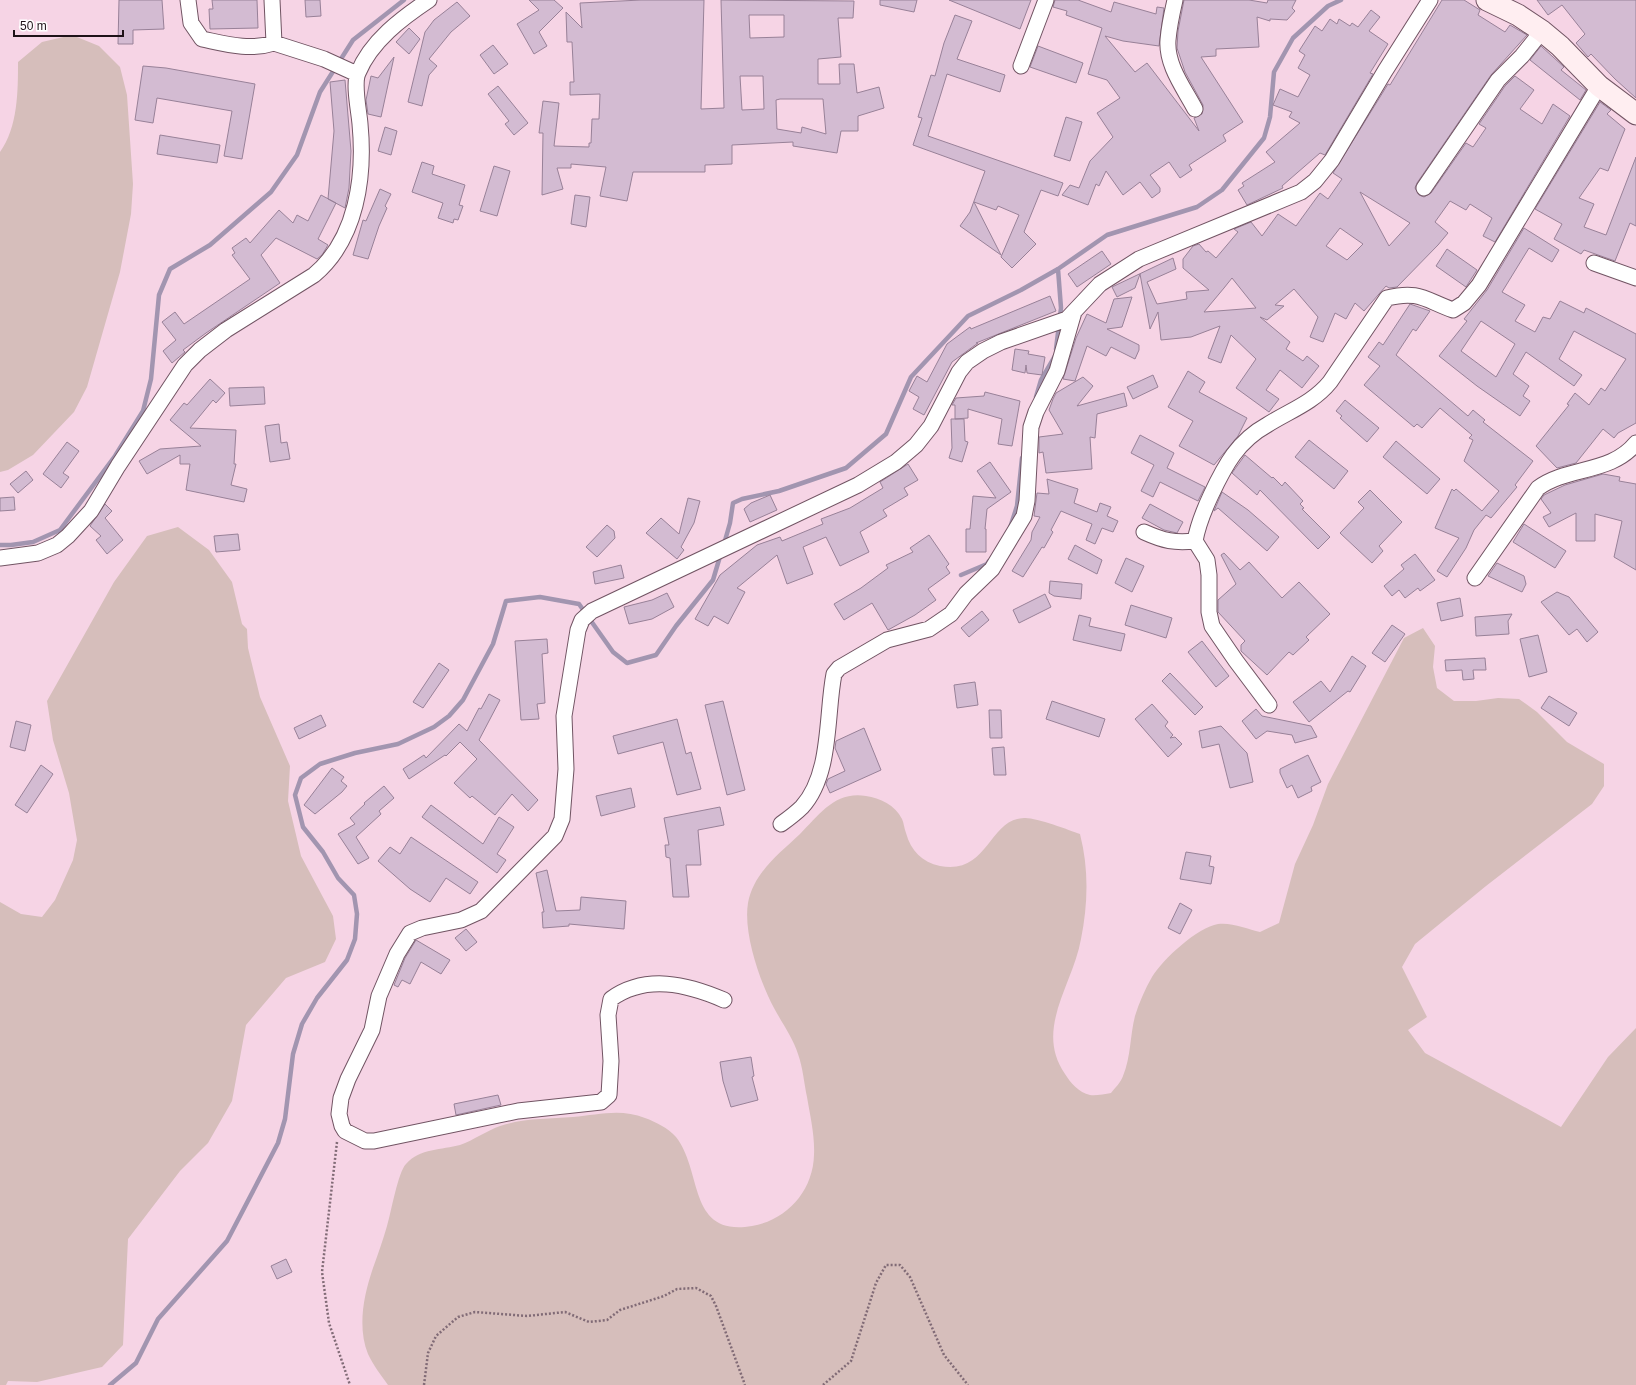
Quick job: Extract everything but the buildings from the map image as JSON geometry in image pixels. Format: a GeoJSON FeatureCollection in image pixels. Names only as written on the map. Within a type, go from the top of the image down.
{"type":"FeatureCollection","features":[{"type":"Feature","properties":{"kind":"street"},"geometry":{"type":"LineString","coordinates":[[188,0],[190,23],[202,39],[248,48],[260,47],[274,43],[324,59],[351,71]]}},
{"type":"Feature","properties":{"kind":"street"},"geometry":{"type":"LineString","coordinates":[[272,0],[274,43]]}},
{"type":"Feature","properties":{"kind":"street"},"geometry":{"type":"LineString","coordinates":[[351,71],[384,36],[409,13],[430,0]]}},
{"type":"Feature","properties":{"kind":"street"},"geometry":{"type":"LineString","coordinates":[[1021,66],[1046,0]]}},
{"type":"Feature","properties":{"kind":"street"},"geometry":{"type":"LineString","coordinates":[[1175,0],[1168,41],[1169,53],[1178,79],[1195,109]]}},
{"type":"Feature","properties":{"kind":"street"},"geometry":{"type":"LineString","coordinates":[[724,1000],[705,992],[672,984],[637,986],[622,992],[611,999],[608,1015],[611,1061],[609,1095],[601,1102],[518,1111],[374,1141],[365,1141],[354,1137],[345,1131],[342,1126],[339,1114],[341,1098],[348,1079],[372,1030],[379,996],[397,954],[410,933],[422,928],[461,920],[481,911],[555,836],[562,819],[566,769],[564,716],[578,630],[587,615],[858,485],[896,462],[916,444],[931,426],[959,372],[967,362],[983,351],[1002,342],[1065,318],[1100,284],[1139,259],[1301,192],[1315,181],[1332,160],[1385,71],[1430,0]]}},
{"type":"Feature","properties":{"kind":"street"},"geometry":{"type":"LineString","coordinates":[[1487,0],[1518,15],[1542,31],[1560,46],[1599,86],[1636,114]]}},
{"type":"Feature","properties":{"kind":"street"},"geometry":{"type":"LineString","coordinates":[[1424,188],[1498,80],[1522,56],[1542,31]]}},
{"type":"Feature","properties":{"kind":"street"},"geometry":{"type":"LineString","coordinates":[[0,558],[38,552],[57,545],[68,536],[91,511],[118,466],[185,365],[200,350],[226,330],[314,274],[327,264],[346,232],[356,203],[361,175],[362,142],[351,71]]}},
{"type":"Feature","properties":{"kind":"street"},"geometry":{"type":"LineString","coordinates":[[1269,705],[1212,626],[1208,612],[1209,575],[1207,560],[1195,541],[1198,524],[1224,466],[1238,447],[1250,435],[1319,394],[1330,382],[1387,298],[1403,294],[1419,295],[1454,310],[1464,304],[1479,285],[1599,86]]}},
{"type":"Feature","properties":{"kind":"street"},"geometry":{"type":"LineString","coordinates":[[1594,263],[1636,278]]}},
{"type":"Feature","properties":{"kind":"street"},"geometry":{"type":"LineString","coordinates":[[781,824],[802,807],[812,793],[827,744],[834,674],[839,668],[887,640],[929,629],[951,614],[960,599],[992,569],[1013,536],[1024,516],[1027,501],[1031,427],[1039,406],[1057,371],[1065,318]]}},
{"type":"Feature","properties":{"kind":"street"},"geometry":{"type":"LineString","coordinates":[[1475,578],[1538,488],[1547,481],[1558,477],[1604,465],[1620,457],[1636,443]]}},
{"type":"Feature","properties":{"kind":"street"},"geometry":{"type":"LineString","coordinates":[[1144,532],[1160,540],[1176,543],[1195,541]]}},
{"type":"Feature","properties":{"kind":"path"},"geometry":{"type":"LineString","coordinates":[[342,1126],[337,1138],[322,1272],[329,1323],[350,1385]]}},
{"type":"Feature","properties":{"kind":"path"},"geometry":{"type":"LineString","coordinates":[[823,1385],[851,1361],[876,1283],[886,1265],[900,1265],[910,1277],[944,1356],[968,1385]]}},
{"type":"Feature","properties":{"kind":"path"},"geometry":{"type":"LineString","coordinates":[[424,1385],[428,1352],[436,1336],[458,1317],[475,1312],[526,1316],[566,1312],[589,1322],[607,1320],[620,1310],[664,1296],[677,1289],[696,1288],[711,1296],[745,1385]]}},
{"type":"Feature","properties":{"kind":"shaded area"},"geometry":{"type":"Polygon","coordinates":[[[72,35],[99,46],[120,67],[127,95],[133,184],[131,214],[120,272],[87,387],[74,412],[33,455],[8,470],[0,472],[0,152],[6,142],[14,120],[18,85],[18,62],[42,42],[72,35]]]}},
{"type":"Feature","properties":{"kind":"shaded area"},"geometry":{"type":"Polygon","coordinates":[[[178,527],[209,550],[232,582],[242,624],[247,629],[248,648],[260,697],[290,766],[288,801],[301,856],[333,916],[336,939],[325,962],[286,978],[246,1025],[232,1101],[208,1143],[180,1171],[128,1239],[123,1345],[102,1367],[37,1382],[8,1381],[6,1385],[0,1385],[0,902],[21,914],[42,917],[55,900],[73,860],[77,840],[69,793],[53,740],[47,701],[114,582],[147,536],[178,527]]]}},
{"type":"Feature","properties":{"kind":"shaded area"},"geometry":{"type":"Polygon","coordinates":[[[1423,628],[1435,646],[1433,667],[1437,688],[1454,701],[1476,701],[1498,698],[1519,699],[1537,712],[1567,742],[1604,764],[1604,786],[1592,804],[1486,886],[1415,944],[1402,967],[1427,1017],[1408,1030],[1425,1053],[1561,1127],[1608,1057],[1636,1028],[1636,1385],[388,1385],[368,1354],[363,1333],[363,1311],[367,1289],[389,1220],[400,1175],[406,1164],[424,1152],[460,1145],[509,1123],[536,1119],[627,1113],[653,1121],[666,1128],[676,1137],[684,1151],[700,1198],[707,1212],[716,1222],[731,1227],[752,1226],[765,1223],[787,1210],[796,1202],[809,1180],[812,1168],[814,1140],[812,1126],[802,1070],[796,1048],[774,1008],[758,971],[750,943],[747,915],[748,903],[756,882],[768,864],[829,806],[845,797],[855,795],[882,800],[899,814],[908,839],[918,855],[928,862],[940,866],[956,867],[969,862],[979,855],[1003,827],[1012,821],[1024,818],[1052,824],[1080,834],[1086,873],[1085,913],[1077,956],[1058,1007],[1054,1024],[1053,1040],[1056,1057],[1065,1074],[1075,1087],[1090,1095],[1111,1093],[1121,1080],[1126,1069],[1135,1016],[1142,996],[1152,977],[1172,953],[1191,937],[1210,926],[1218,924],[1234,925],[1260,932],[1279,923],[1295,864],[1313,825],[1328,784],[1404,638],[1423,628]]]}},
{"type":"Feature","properties":{"kind":"waterway"},"geometry":{"type":"LineString","coordinates":[[0,545],[33,542],[60,530],[115,456],[143,411],[151,379],[159,295],[170,269],[210,245],[271,192],[297,155],[320,92],[353,40],[404,0]]}},
{"type":"Feature","properties":{"kind":"waterway"},"geometry":{"type":"LineString","coordinates":[[724,544],[730,523],[733,503],[742,499],[779,491],[846,468],[886,434],[911,377],[968,316],[1021,290],[1058,269],[1107,235],[1197,207],[1222,190],[1264,138],[1270,117],[1274,72],[1293,38],[1328,6],[1341,0]]}},
{"type":"Feature","properties":{"kind":"waterway"},"geometry":{"type":"LineString","coordinates":[[1056,349],[1061,308],[1058,269]]}},
{"type":"Feature","properties":{"kind":"waterway"},"geometry":{"type":"LineString","coordinates":[[1036,397],[1041,380],[1055,356]]}},
{"type":"Feature","properties":{"kind":"waterway"},"geometry":{"type":"LineString","coordinates":[[1010,528],[1017,506],[1022,458]]}},
{"type":"Feature","properties":{"kind":"waterway"},"geometry":{"type":"LineString","coordinates":[[110,1385],[136,1363],[158,1319],[227,1241],[278,1143],[285,1119],[293,1054],[302,1024],[317,998],[347,960],[355,939],[357,914],[354,895],[338,878],[323,852],[303,827],[295,795],[301,778],[320,764],[355,753],[398,744],[434,727],[449,716],[463,700],[493,644],[506,601],[540,597],[579,604],[613,652],[627,663],[656,655],[676,626],[713,580],[721,553]]}},
{"type":"Feature","properties":{"kind":"waterway"},"geometry":{"type":"LineString","coordinates":[[961,575],[987,564],[989,561]]}}]}
